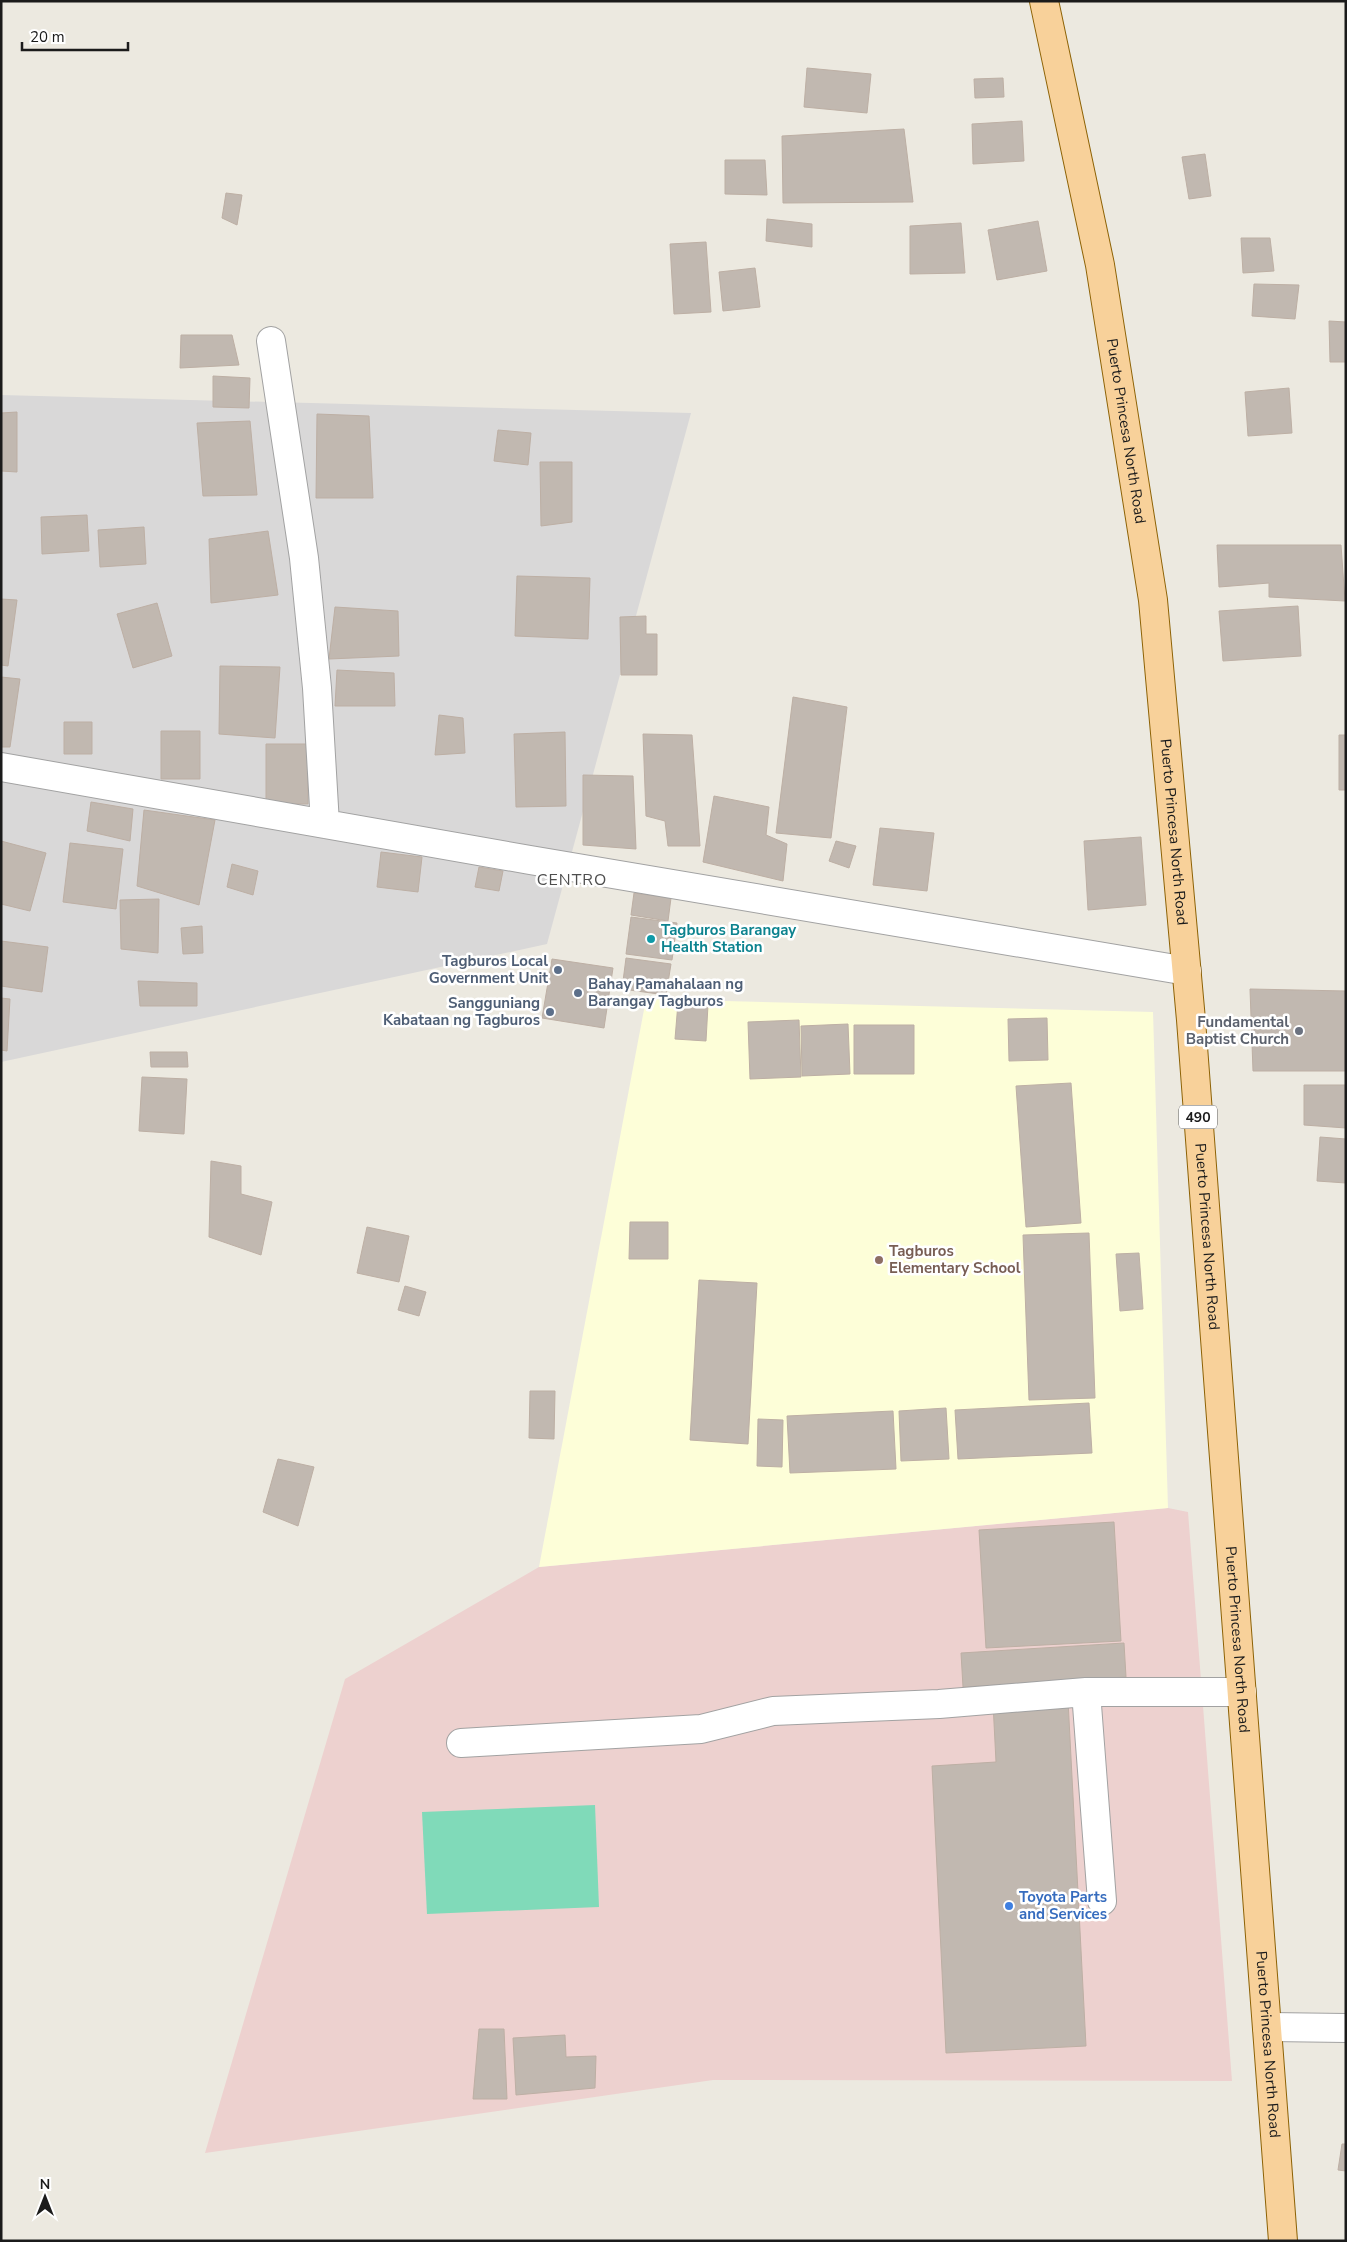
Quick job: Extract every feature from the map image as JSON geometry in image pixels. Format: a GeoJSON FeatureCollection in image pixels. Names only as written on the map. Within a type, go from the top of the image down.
{"type":"FeatureCollection","features":[{"type":"Feature","properties":{"kind":"main road","name":"Puerto Princesa North Road"},"geometry":{"type":"LineString","coordinates":[[1044,1],[1100,266],[1153,600],[1187,971],[1283,2241]]}},
{"type":"Feature","properties":{"kind":"street"},"geometry":{"type":"LineString","coordinates":[[271,341],[304,558],[317,688],[325,824]]}},
{"type":"Feature","properties":{"kind":"street"},"geometry":{"type":"LineString","coordinates":[[1,767],[1187,971]]}},
{"type":"Feature","properties":{"kind":"street"},"geometry":{"type":"LineString","coordinates":[[461,1743],[700,1729],[773,1711],[939,1704],[1086,1692],[1242,1692]]}},
{"type":"Feature","properties":{"kind":"street"},"geometry":{"type":"LineString","coordinates":[[1086,1692],[1102,1902]]}},
{"type":"Feature","properties":{"kind":"street"},"geometry":{"type":"LineString","coordinates":[[1267,2027],[1346,2028]]}},
{"type":"Feature","properties":{"kind":"shaded area"},"geometry":{"type":"Polygon","coordinates":[[[1,395],[691,413],[547,944],[1,1062],[1,395]]]}},
{"type":"Feature","properties":{"kind":"shaded area","name":"Tagburos Elementary School"},"geometry":{"type":"Polygon","coordinates":[[[646,999],[1153,1012],[1168,1508],[539,1567],[646,999]]]}},
{"type":"Feature","properties":{"kind":"shaded area"},"geometry":{"type":"Polygon","coordinates":[[[1168,1508],[1188,1512],[1232,2081],[713,2080],[205,2153],[345,1679],[539,1567],[1168,1508]]]}},
{"type":"Feature","properties":{"kind":"green space"},"geometry":{"type":"Polygon","coordinates":[[[595,1805],[599,1907],[427,1914],[422,1812],[595,1805]]]}},
{"type":"Feature","properties":{"kind":"building"},"geometry":{"type":"Polygon","coordinates":[[[807,68],[871,74],[867,113],[804,107],[807,68]]]}},
{"type":"Feature","properties":{"kind":"building"},"geometry":{"type":"Polygon","coordinates":[[[1003,78],[1004,97],[975,98],[974,79],[1003,78]]]}},
{"type":"Feature","properties":{"kind":"building"},"geometry":{"type":"Polygon","coordinates":[[[1022,121],[1024,161],[973,164],[972,124],[1022,121]]]}},
{"type":"Feature","properties":{"kind":"building"},"geometry":{"type":"Polygon","coordinates":[[[904,129],[913,202],[783,203],[782,136],[904,129]]]}},
{"type":"Feature","properties":{"kind":"building"},"geometry":{"type":"Polygon","coordinates":[[[1205,154],[1211,196],[1189,199],[1182,157],[1205,154]]]}},
{"type":"Feature","properties":{"kind":"building"},"geometry":{"type":"Polygon","coordinates":[[[725,160],[765,160],[767,195],[725,194],[725,160]]]}},
{"type":"Feature","properties":{"kind":"building"},"geometry":{"type":"Polygon","coordinates":[[[226,193],[242,195],[237,225],[222,218],[226,193]]]}},
{"type":"Feature","properties":{"kind":"building"},"geometry":{"type":"Polygon","coordinates":[[[767,219],[812,224],[812,247],[766,241],[767,219]]]}},
{"type":"Feature","properties":{"kind":"building"},"geometry":{"type":"Polygon","coordinates":[[[1038,221],[1047,271],[997,280],[988,230],[1038,221]]]}},
{"type":"Feature","properties":{"kind":"building"},"geometry":{"type":"Polygon","coordinates":[[[961,223],[965,273],[910,274],[910,226],[961,223]]]}},
{"type":"Feature","properties":{"kind":"building"},"geometry":{"type":"Polygon","coordinates":[[[1241,238],[1270,238],[1274,271],[1243,273],[1241,238]]]}},
{"type":"Feature","properties":{"kind":"building"},"geometry":{"type":"Polygon","coordinates":[[[706,242],[711,312],[674,314],[670,244],[706,242]]]}},
{"type":"Feature","properties":{"kind":"building"},"geometry":{"type":"Polygon","coordinates":[[[755,268],[760,307],[723,311],[719,272],[755,268]]]}},
{"type":"Feature","properties":{"kind":"building"},"geometry":{"type":"Polygon","coordinates":[[[1254,284],[1299,285],[1295,319],[1252,316],[1254,284]]]}},
{"type":"Feature","properties":{"kind":"building"},"geometry":{"type":"Polygon","coordinates":[[[1329,321],[1346,322],[1346,362],[1330,362],[1329,321]]]}},
{"type":"Feature","properties":{"kind":"building"},"geometry":{"type":"Polygon","coordinates":[[[181,335],[232,335],[239,365],[180,368],[181,335]]]}},
{"type":"Feature","properties":{"kind":"building"},"geometry":{"type":"Polygon","coordinates":[[[213,376],[250,378],[249,408],[213,407],[213,376]]]}},
{"type":"Feature","properties":{"kind":"building"},"geometry":{"type":"Polygon","coordinates":[[[1289,388],[1292,433],[1248,436],[1245,392],[1289,388]]]}},
{"type":"Feature","properties":{"kind":"building"},"geometry":{"type":"Polygon","coordinates":[[[17,412],[17,472],[1,471],[1,413],[17,412]]]}},
{"type":"Feature","properties":{"kind":"building"},"geometry":{"type":"Polygon","coordinates":[[[317,414],[369,416],[373,498],[316,498],[317,414]]]}},
{"type":"Feature","properties":{"kind":"building"},"geometry":{"type":"Polygon","coordinates":[[[250,421],[257,495],[203,496],[197,423],[250,421]]]}},
{"type":"Feature","properties":{"kind":"building"},"geometry":{"type":"Polygon","coordinates":[[[498,430],[531,433],[528,465],[494,461],[498,430]]]}},
{"type":"Feature","properties":{"kind":"building"},"geometry":{"type":"Polygon","coordinates":[[[540,462],[572,462],[572,522],[541,526],[540,462]]]}},
{"type":"Feature","properties":{"kind":"building"},"geometry":{"type":"Polygon","coordinates":[[[87,515],[89,551],[42,554],[41,517],[87,515]]]}},
{"type":"Feature","properties":{"kind":"building"},"geometry":{"type":"Polygon","coordinates":[[[144,527],[146,564],[100,567],[98,530],[144,527]]]}},
{"type":"Feature","properties":{"kind":"building"},"geometry":{"type":"Polygon","coordinates":[[[268,531],[278,595],[211,603],[209,539],[268,531]]]}},
{"type":"Feature","properties":{"kind":"building"},"geometry":{"type":"Polygon","coordinates":[[[1217,545],[1341,545],[1345,601],[1269,597],[1269,583],[1219,587],[1217,545]]]}},
{"type":"Feature","properties":{"kind":"building"},"geometry":{"type":"Polygon","coordinates":[[[517,576],[590,578],[588,639],[515,636],[517,576]]]}},
{"type":"Feature","properties":{"kind":"building"},"geometry":{"type":"Polygon","coordinates":[[[1,599],[17,600],[8,666],[1,665],[1,599]]]}},
{"type":"Feature","properties":{"kind":"building"},"geometry":{"type":"Polygon","coordinates":[[[157,603],[172,656],[133,668],[117,614],[157,603]]]}},
{"type":"Feature","properties":{"kind":"building"},"geometry":{"type":"Polygon","coordinates":[[[1298,606],[1301,656],[1223,661],[1219,611],[1298,606]]]}},
{"type":"Feature","properties":{"kind":"building"},"geometry":{"type":"Polygon","coordinates":[[[335,607],[398,611],[399,656],[329,659],[335,607]]]}},
{"type":"Feature","properties":{"kind":"building"},"geometry":{"type":"Polygon","coordinates":[[[646,616],[646,634],[657,634],[657,675],[621,675],[620,617],[646,616]]]}},
{"type":"Feature","properties":{"kind":"building"},"geometry":{"type":"Polygon","coordinates":[[[220,666],[280,667],[275,738],[219,734],[220,666]]]}},
{"type":"Feature","properties":{"kind":"building"},"geometry":{"type":"Polygon","coordinates":[[[337,670],[394,673],[395,706],[335,706],[337,670]]]}},
{"type":"Feature","properties":{"kind":"building"},"geometry":{"type":"Polygon","coordinates":[[[1,677],[20,679],[10,747],[1,747],[1,677]]]}},
{"type":"Feature","properties":{"kind":"building"},"geometry":{"type":"Polygon","coordinates":[[[793,697],[847,707],[831,838],[776,833],[793,697]]]}},
{"type":"Feature","properties":{"kind":"building"},"geometry":{"type":"Polygon","coordinates":[[[439,715],[463,718],[465,753],[435,755],[439,715]]]}},
{"type":"Feature","properties":{"kind":"building"},"geometry":{"type":"Polygon","coordinates":[[[64,722],[92,722],[92,754],[64,754],[64,722]]]}},
{"type":"Feature","properties":{"kind":"building"},"geometry":{"type":"Polygon","coordinates":[[[161,731],[200,731],[200,779],[161,779],[161,731]]]}},
{"type":"Feature","properties":{"kind":"building"},"geometry":{"type":"Polygon","coordinates":[[[565,732],[566,806],[516,807],[514,734],[565,732]]]}},
{"type":"Feature","properties":{"kind":"building"},"geometry":{"type":"Polygon","coordinates":[[[643,734],[692,735],[700,846],[668,846],[665,821],[646,816],[643,734]]]}},
{"type":"Feature","properties":{"kind":"building"},"geometry":{"type":"Polygon","coordinates":[[[1339,735],[1346,735],[1346,790],[1339,790],[1339,735]]]}},
{"type":"Feature","properties":{"kind":"building"},"geometry":{"type":"Polygon","coordinates":[[[266,744],[308,744],[308,804],[266,804],[266,744]]]}},
{"type":"Feature","properties":{"kind":"building"},"geometry":{"type":"Polygon","coordinates":[[[583,775],[633,776],[636,849],[583,845],[583,775]]]}},
{"type":"Feature","properties":{"kind":"building"},"geometry":{"type":"Polygon","coordinates":[[[714,796],[769,807],[766,835],[787,844],[783,881],[703,862],[714,796]]]}},
{"type":"Feature","properties":{"kind":"building"},"geometry":{"type":"Polygon","coordinates":[[[91,802],[133,809],[130,841],[87,831],[91,802]]]}},
{"type":"Feature","properties":{"kind":"building"},"geometry":{"type":"Polygon","coordinates":[[[144,810],[215,820],[199,905],[137,886],[144,810]]]}},
{"type":"Feature","properties":{"kind":"building"},"geometry":{"type":"Polygon","coordinates":[[[880,828],[934,833],[927,891],[873,885],[880,828]]]}},
{"type":"Feature","properties":{"kind":"building"},"geometry":{"type":"Polygon","coordinates":[[[1141,837],[1146,905],[1088,910],[1084,841],[1141,837]]]}},
{"type":"Feature","properties":{"kind":"building"},"geometry":{"type":"Polygon","coordinates":[[[1,841],[46,853],[30,911],[1,904],[1,841]]]}},
{"type":"Feature","properties":{"kind":"building"},"geometry":{"type":"Polygon","coordinates":[[[836,841],[856,846],[849,868],[829,861],[836,841]]]}},
{"type":"Feature","properties":{"kind":"building"},"geometry":{"type":"Polygon","coordinates":[[[70,843],[123,849],[116,909],[63,902],[70,843]]]}},
{"type":"Feature","properties":{"kind":"building"},"geometry":{"type":"Polygon","coordinates":[[[381,852],[422,857],[418,892],[377,887],[381,852]]]}},
{"type":"Feature","properties":{"kind":"building"},"geometry":{"type":"Polygon","coordinates":[[[232,864],[258,871],[253,895],[227,887],[232,864]]]}},
{"type":"Feature","properties":{"kind":"building"},"geometry":{"type":"Polygon","coordinates":[[[479,867],[503,871],[499,891],[475,887],[479,867]]]}},
{"type":"Feature","properties":{"kind":"building"},"geometry":{"type":"Polygon","coordinates":[[[634,893],[671,898],[668,921],[631,915],[634,893]]]}},
{"type":"Feature","properties":{"kind":"building"},"geometry":{"type":"Polygon","coordinates":[[[159,899],[158,953],[121,949],[120,900],[159,899]]]}},
{"type":"Feature","properties":{"kind":"building","name":"Tagburos Barangay Health Station"},"geometry":{"type":"Polygon","coordinates":[[[631,917],[677,923],[672,960],[626,954],[631,917]]]}},
{"type":"Feature","properties":{"kind":"building"},"geometry":{"type":"Polygon","coordinates":[[[202,926],[203,953],[183,954],[181,928],[202,926]]]}},
{"type":"Feature","properties":{"kind":"building"},"geometry":{"type":"Polygon","coordinates":[[[1,941],[48,947],[42,992],[1,986],[1,941]]]}},
{"type":"Feature","properties":{"kind":"building"},"geometry":{"type":"Polygon","coordinates":[[[626,958],[671,964],[666,995],[622,989],[626,958]]]}},
{"type":"Feature","properties":{"kind":"building","name":"Bahay Pamahalaan ng Barangay Tagburos"},"geometry":{"type":"Polygon","coordinates":[[[552,959],[613,968],[604,1028],[542,1018],[552,959]]]}},
{"type":"Feature","properties":{"kind":"building"},"geometry":{"type":"Polygon","coordinates":[[[138,981],[197,983],[197,1006],[140,1006],[138,981]]]}},
{"type":"Feature","properties":{"kind":"building","name":"Fundamental Baptist Church"},"geometry":{"type":"Polygon","coordinates":[[[1250,989],[1346,991],[1346,1071],[1253,1071],[1250,989]]]}},
{"type":"Feature","properties":{"kind":"building"},"geometry":{"type":"Polygon","coordinates":[[[1,998],[10,999],[7,1051],[1,1050],[1,998]]]}},
{"type":"Feature","properties":{"kind":"building"},"geometry":{"type":"Polygon","coordinates":[[[678,1003],[708,1005],[706,1041],[675,1039],[678,1003]]]}},
{"type":"Feature","properties":{"kind":"building"},"geometry":{"type":"Polygon","coordinates":[[[1047,1018],[1048,1060],[1009,1061],[1008,1019],[1047,1018]]]}},
{"type":"Feature","properties":{"kind":"building"},"geometry":{"type":"Polygon","coordinates":[[[799,1020],[801,1077],[750,1079],[748,1022],[799,1020]]]}},
{"type":"Feature","properties":{"kind":"building"},"geometry":{"type":"Polygon","coordinates":[[[848,1024],[850,1074],[802,1076],[801,1026],[848,1024]]]}},
{"type":"Feature","properties":{"kind":"building"},"geometry":{"type":"Polygon","coordinates":[[[854,1025],[914,1025],[914,1074],[854,1074],[854,1025]]]}},
{"type":"Feature","properties":{"kind":"building"},"geometry":{"type":"Polygon","coordinates":[[[150,1052],[187,1052],[188,1067],[151,1067],[150,1052]]]}},
{"type":"Feature","properties":{"kind":"building"},"geometry":{"type":"Polygon","coordinates":[[[142,1077],[187,1079],[184,1134],[139,1131],[142,1077]]]}},
{"type":"Feature","properties":{"kind":"building"},"geometry":{"type":"Polygon","coordinates":[[[1071,1083],[1081,1223],[1026,1227],[1016,1086],[1071,1083]]]}},
{"type":"Feature","properties":{"kind":"building"},"geometry":{"type":"Polygon","coordinates":[[[1304,1085],[1346,1085],[1346,1128],[1304,1125],[1304,1085]]]}},
{"type":"Feature","properties":{"kind":"building"},"geometry":{"type":"Polygon","coordinates":[[[1320,1137],[1346,1139],[1346,1183],[1317,1181],[1320,1137]]]}},
{"type":"Feature","properties":{"kind":"building"},"geometry":{"type":"Polygon","coordinates":[[[211,1161],[241,1166],[241,1194],[272,1202],[261,1255],[209,1237],[211,1161]]]}},
{"type":"Feature","properties":{"kind":"building"},"geometry":{"type":"Polygon","coordinates":[[[630,1222],[668,1222],[668,1259],[629,1259],[630,1222]]]}},
{"type":"Feature","properties":{"kind":"building"},"geometry":{"type":"Polygon","coordinates":[[[367,1227],[409,1236],[399,1282],[357,1273],[367,1227]]]}},
{"type":"Feature","properties":{"kind":"building"},"geometry":{"type":"Polygon","coordinates":[[[1089,1233],[1095,1398],[1029,1400],[1023,1235],[1089,1233]]]}},
{"type":"Feature","properties":{"kind":"building"},"geometry":{"type":"Polygon","coordinates":[[[1139,1253],[1143,1309],[1120,1311],[1116,1254],[1139,1253]]]}},
{"type":"Feature","properties":{"kind":"building"},"geometry":{"type":"Polygon","coordinates":[[[699,1280],[757,1283],[748,1444],[690,1440],[699,1280]]]}},
{"type":"Feature","properties":{"kind":"building"},"geometry":{"type":"Polygon","coordinates":[[[405,1286],[426,1292],[419,1316],[398,1310],[405,1286]]]}},
{"type":"Feature","properties":{"kind":"building"},"geometry":{"type":"Polygon","coordinates":[[[530,1391],[555,1391],[554,1439],[529,1438],[530,1391]]]}},
{"type":"Feature","properties":{"kind":"building"},"geometry":{"type":"Polygon","coordinates":[[[1089,1403],[1092,1453],[958,1459],[955,1410],[1089,1403]]]}},
{"type":"Feature","properties":{"kind":"building"},"geometry":{"type":"Polygon","coordinates":[[[946,1408],[949,1459],[901,1461],[899,1411],[946,1408]]]}},
{"type":"Feature","properties":{"kind":"building"},"geometry":{"type":"Polygon","coordinates":[[[893,1411],[896,1469],[790,1473],[787,1416],[893,1411]]]}},
{"type":"Feature","properties":{"kind":"building"},"geometry":{"type":"Polygon","coordinates":[[[758,1419],[783,1420],[782,1467],[757,1466],[758,1419]]]}},
{"type":"Feature","properties":{"kind":"building"},"geometry":{"type":"Polygon","coordinates":[[[278,1459],[314,1467],[298,1526],[263,1512],[278,1459]]]}},
{"type":"Feature","properties":{"kind":"building"},"geometry":{"type":"Polygon","coordinates":[[[1114,1522],[1121,1641],[986,1648],[979,1530],[1114,1522]]]}},
{"type":"Feature","properties":{"kind":"building"},"geometry":{"type":"Polygon","coordinates":[[[1124,1643],[1126,1677],[963,1687],[961,1653],[1124,1643]]]}},
{"type":"Feature","properties":{"kind":"building","name":"Toyota Parts and Services"},"geometry":{"type":"Polygon","coordinates":[[[1068,1700],[1086,2046],[946,2053],[932,1766],[996,1762],[993,1703],[1068,1700]]]}},
{"type":"Feature","properties":{"kind":"building"},"geometry":{"type":"Polygon","coordinates":[[[479,2029],[504,2029],[507,2099],[473,2099],[479,2029]]]}},
{"type":"Feature","properties":{"kind":"building"},"geometry":{"type":"Polygon","coordinates":[[[565,2035],[566,2057],[596,2056],[595,2088],[516,2095],[513,2038],[565,2035]]]}},
{"type":"Feature","properties":{"kind":"building"},"geometry":{"type":"Polygon","coordinates":[[[1342,2144],[1346,2144],[1346,2171],[1338,2170],[1342,2144]]]}},
{"type":"Feature","properties":{"kind":"place","name":"Tagburos Barangay Health Station"},"geometry":{"type":"Point","coordinates":[651,939]}},
{"type":"Feature","properties":{"kind":"place","name":"Tagburos Local Government Unit"},"geometry":{"type":"Point","coordinates":[558,970]}},
{"type":"Feature","properties":{"kind":"place","name":"Bahay Pamahalaan ng Barangay Tagburos"},"geometry":{"type":"Point","coordinates":[578,993]}},
{"type":"Feature","properties":{"kind":"place","name":"Sangguniang Kabataan ng Tagburos"},"geometry":{"type":"Point","coordinates":[550,1012]}},
{"type":"Feature","properties":{"kind":"place","name":"Fundamental Baptist Church"},"geometry":{"type":"Point","coordinates":[1299,1031]}},
{"type":"Feature","properties":{"kind":"place","name":"Tagburos Elementary School"},"geometry":{"type":"Point","coordinates":[879,1260]}},
{"type":"Feature","properties":{"kind":"place","name":"Toyota Parts and Services"},"geometry":{"type":"Point","coordinates":[1009,1906]}},
{"type":"Feature","properties":{"kind":"district","name":"CENTRO"},"geometry":{"type":"Point","coordinates":[572,879]}}]}
